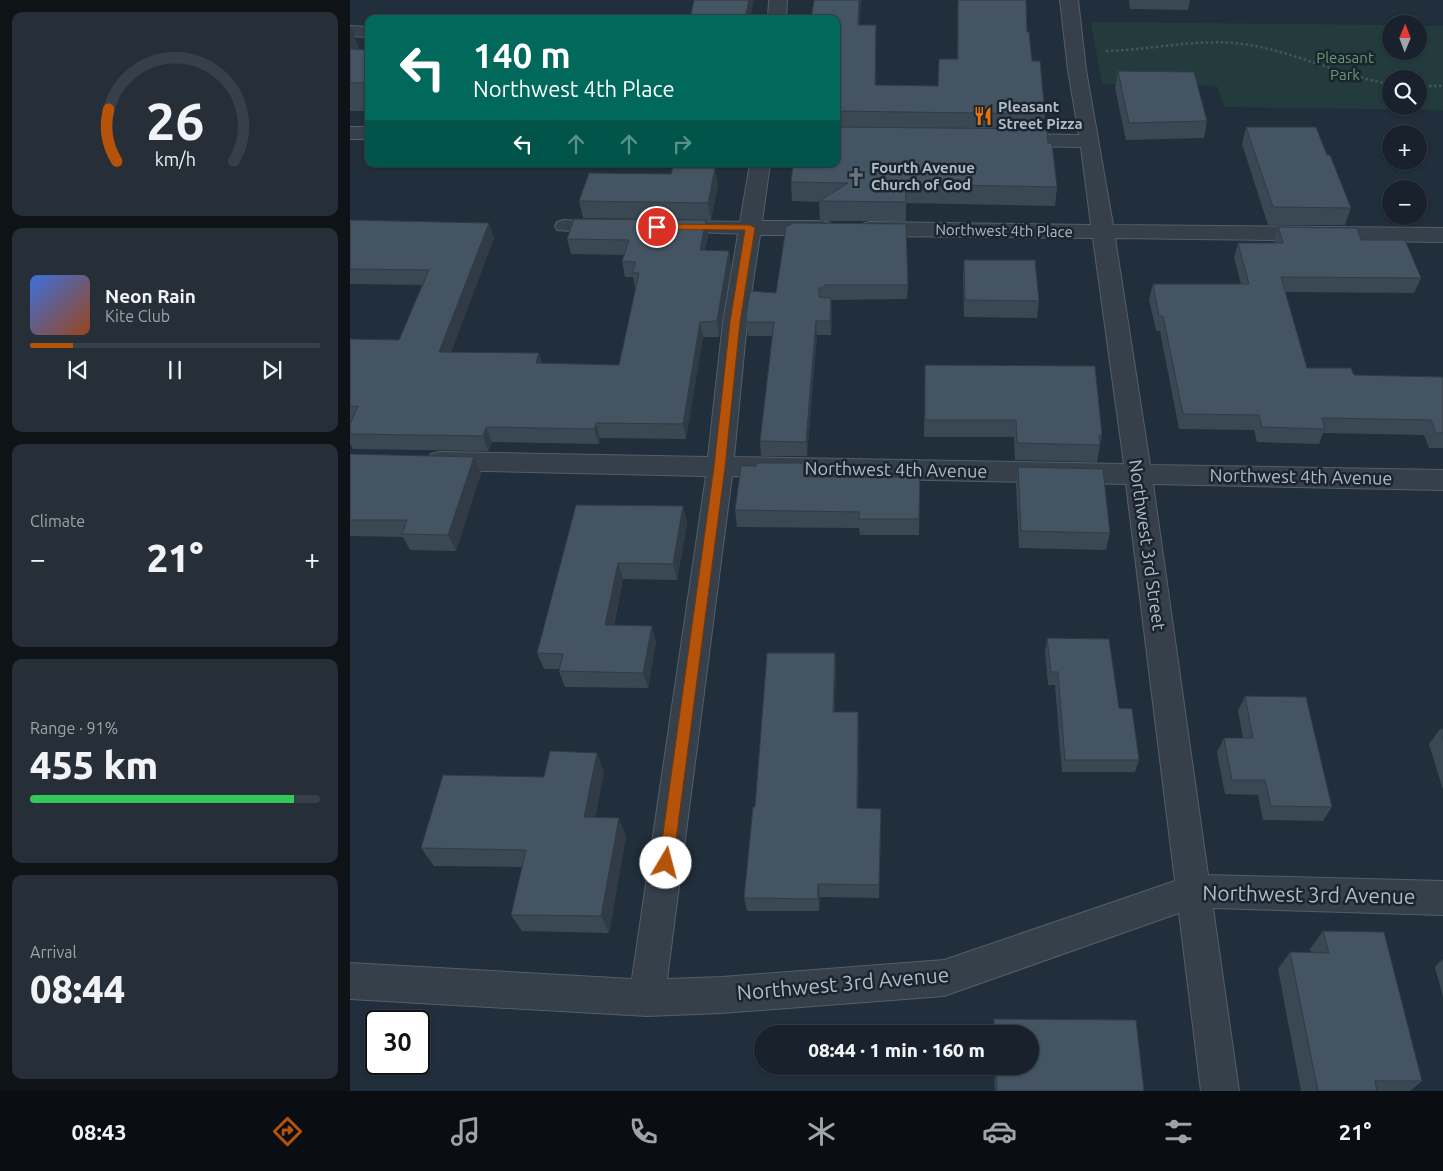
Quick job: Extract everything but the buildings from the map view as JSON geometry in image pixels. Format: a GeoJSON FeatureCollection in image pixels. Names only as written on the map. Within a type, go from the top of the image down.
{"type":"FeatureCollection","features":[{"type":"Feature","properties":{"kind":"street"},"geometry":{"type":"LineString","coordinates":[[777,15],[778,0]]}},
{"type":"Feature","properties":{"kind":"street","name":"Northwest 3rd Street"},"geometry":{"type":"LineString","coordinates":[[1069,0],[1138,474],[1220,1091]]}},
{"type":"Feature","properties":{"kind":"street"},"geometry":{"type":"LineString","coordinates":[[350,133],[365,133]]}},
{"type":"Feature","properties":{"kind":"street"},"geometry":{"type":"LineString","coordinates":[[995,140],[1090,141]]}},
{"type":"Feature","properties":{"kind":"street"},"geometry":{"type":"LineString","coordinates":[[647,998],[720,467],[735,322],[760,167]]}},
{"type":"Feature","properties":{"kind":"street","name":"Northwest 4th Place"},"geometry":{"type":"LineString","coordinates":[[750,228],[1443,236]]}},
{"type":"Feature","properties":{"kind":"street","name":"Northwest 4th Avenue"},"geometry":{"type":"LineString","coordinates":[[418,461],[1443,480]]}},
{"type":"Feature","properties":{"kind":"street","name":"Northwest 3rd Avenue"},"geometry":{"type":"LineString","coordinates":[[350,981],[647,998],[722,995],[944,978],[1194,891],[1443,898]]}},
{"type":"Feature","properties":{"kind":"lane"},"geometry":{"type":"LineString","coordinates":[[350,31],[365,32]]}},
{"type":"Feature","properties":{"kind":"lane"},"geometry":{"type":"LineString","coordinates":[[564,226],[623,227]]}},
{"type":"Feature","properties":{"kind":"lane","name":"Northwest 4th Place"},"geometry":{"type":"LineString","coordinates":[[652,227],[750,228]]}},
{"type":"Feature","properties":{"kind":"path"},"geometry":{"type":"LineString","coordinates":[[1100,51],[1187,44],[1242,44],[1273,50],[1349,75],[1382,82]]}},
{"type":"Feature","properties":{"kind":"path"},"geometry":{"type":"LineString","coordinates":[[1427,86],[1443,86]]}},
{"type":"Feature","properties":{"kind":"green space","name":"Pleasant Park"},"geometry":{"type":"Polygon","coordinates":[[[1091,22],[1382,25],[1382,60],[1428,60],[1428,26],[1443,26],[1443,110],[1427,110],[1427,70],[1382,70],[1382,109],[1224,107],[1217,86],[1102,84],[1091,22]]]}},
{"type":"Feature","properties":{"kind":"place","name":"Pleasant Street Pizza"},"geometry":{"type":"Point","coordinates":[983,116]}},
{"type":"Feature","properties":{"kind":"place","name":"Fourth Avenue Church of God"},"geometry":{"type":"Point","coordinates":[856,177]}},
{"type":"Feature","properties":{"kind":"route"},"geometry":{"type":"LineString","coordinates":[[657,227],[750,228],[735,322],[720,467],[666,863]]}}]}
